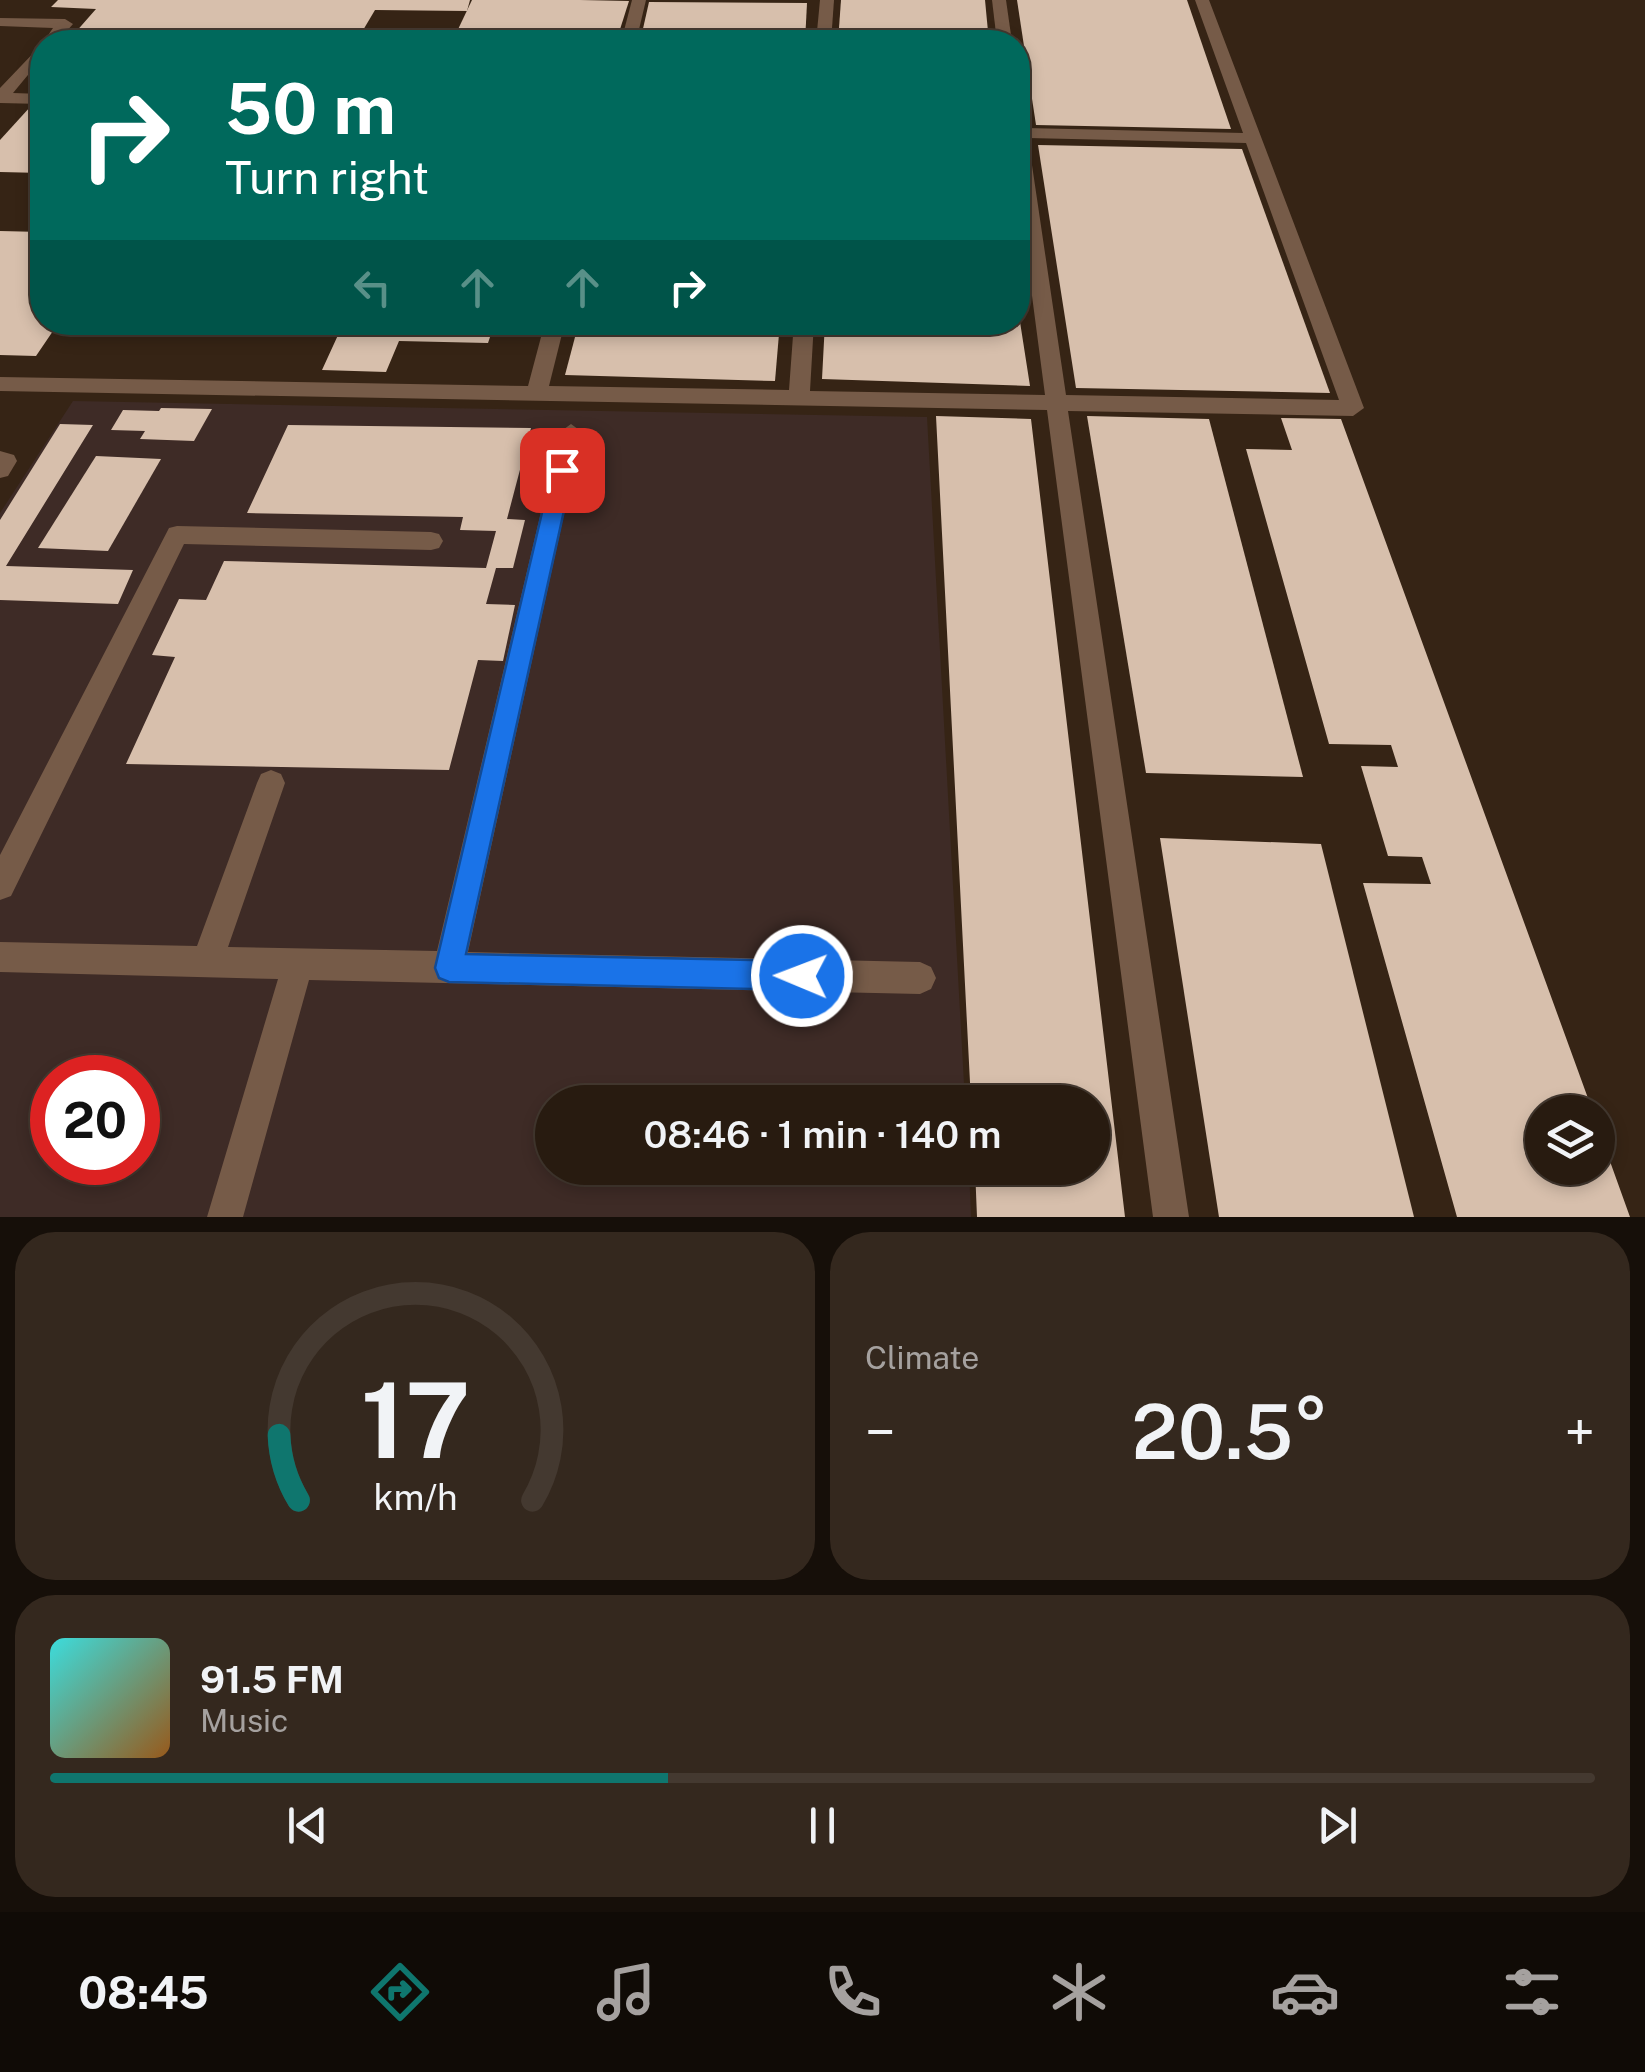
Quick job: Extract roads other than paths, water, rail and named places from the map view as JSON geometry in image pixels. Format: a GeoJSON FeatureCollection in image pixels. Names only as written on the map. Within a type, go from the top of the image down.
{"type":"FeatureCollection","features":[{"type":"Feature","properties":{"kind":"street"},"geometry":{"type":"LineString","coordinates":[[631,30],[639,0]]}},
{"type":"Feature","properties":{"kind":"street"},"geometry":{"type":"LineString","coordinates":[[825,30],[826,0]]}},
{"type":"Feature","properties":{"kind":"street"},"geometry":{"type":"LineString","coordinates":[[999,0],[1003,30]]}},
{"type":"Feature","properties":{"kind":"street"},"geometry":{"type":"LineString","coordinates":[[0,410],[8,385],[1353,408],[1202,0]]}},
{"type":"Feature","properties":{"kind":"street"},"geometry":{"type":"LineString","coordinates":[[0,22],[65,24],[60,30]]}},
{"type":"Feature","properties":{"kind":"street"},"geometry":{"type":"LineString","coordinates":[[0,98],[30,64]]}},
{"type":"Feature","properties":{"kind":"street"},"geometry":{"type":"LineString","coordinates":[[0,98],[30,99]]}},
{"type":"Feature","properties":{"kind":"street"},"geometry":{"type":"LineString","coordinates":[[1030,132],[1252,138]]}},
{"type":"Feature","properties":{"kind":"street"},"geometry":{"type":"LineString","coordinates":[[1030,218],[1171,1217]]}},
{"type":"Feature","properties":{"kind":"street"},"geometry":{"type":"LineString","coordinates":[[537,392],[552,335]]}},
{"type":"Feature","properties":{"kind":"street"},"geometry":{"type":"LineString","coordinates":[[799,398],[803,335]]}},
{"type":"Feature","properties":{"kind":"street"},"geometry":{"type":"LineString","coordinates":[[449,968],[571,432]]}},
{"type":"Feature","properties":{"kind":"street"},"geometry":{"type":"LineString","coordinates":[[0,459],[6,462],[0,470]]}},
{"type":"Feature","properties":{"kind":"street"},"geometry":{"type":"LineString","coordinates":[[0,886],[177,534],[430,542]]}},
{"type":"Feature","properties":{"kind":"street"},"geometry":{"type":"LineString","coordinates":[[206,962],[270,783]]}},
{"type":"Feature","properties":{"kind":"street"},"geometry":{"type":"LineString","coordinates":[[0,957],[920,978]]}},
{"type":"Feature","properties":{"kind":"street"},"geometry":{"type":"LineString","coordinates":[[225,1217],[298,964]]}}]}
